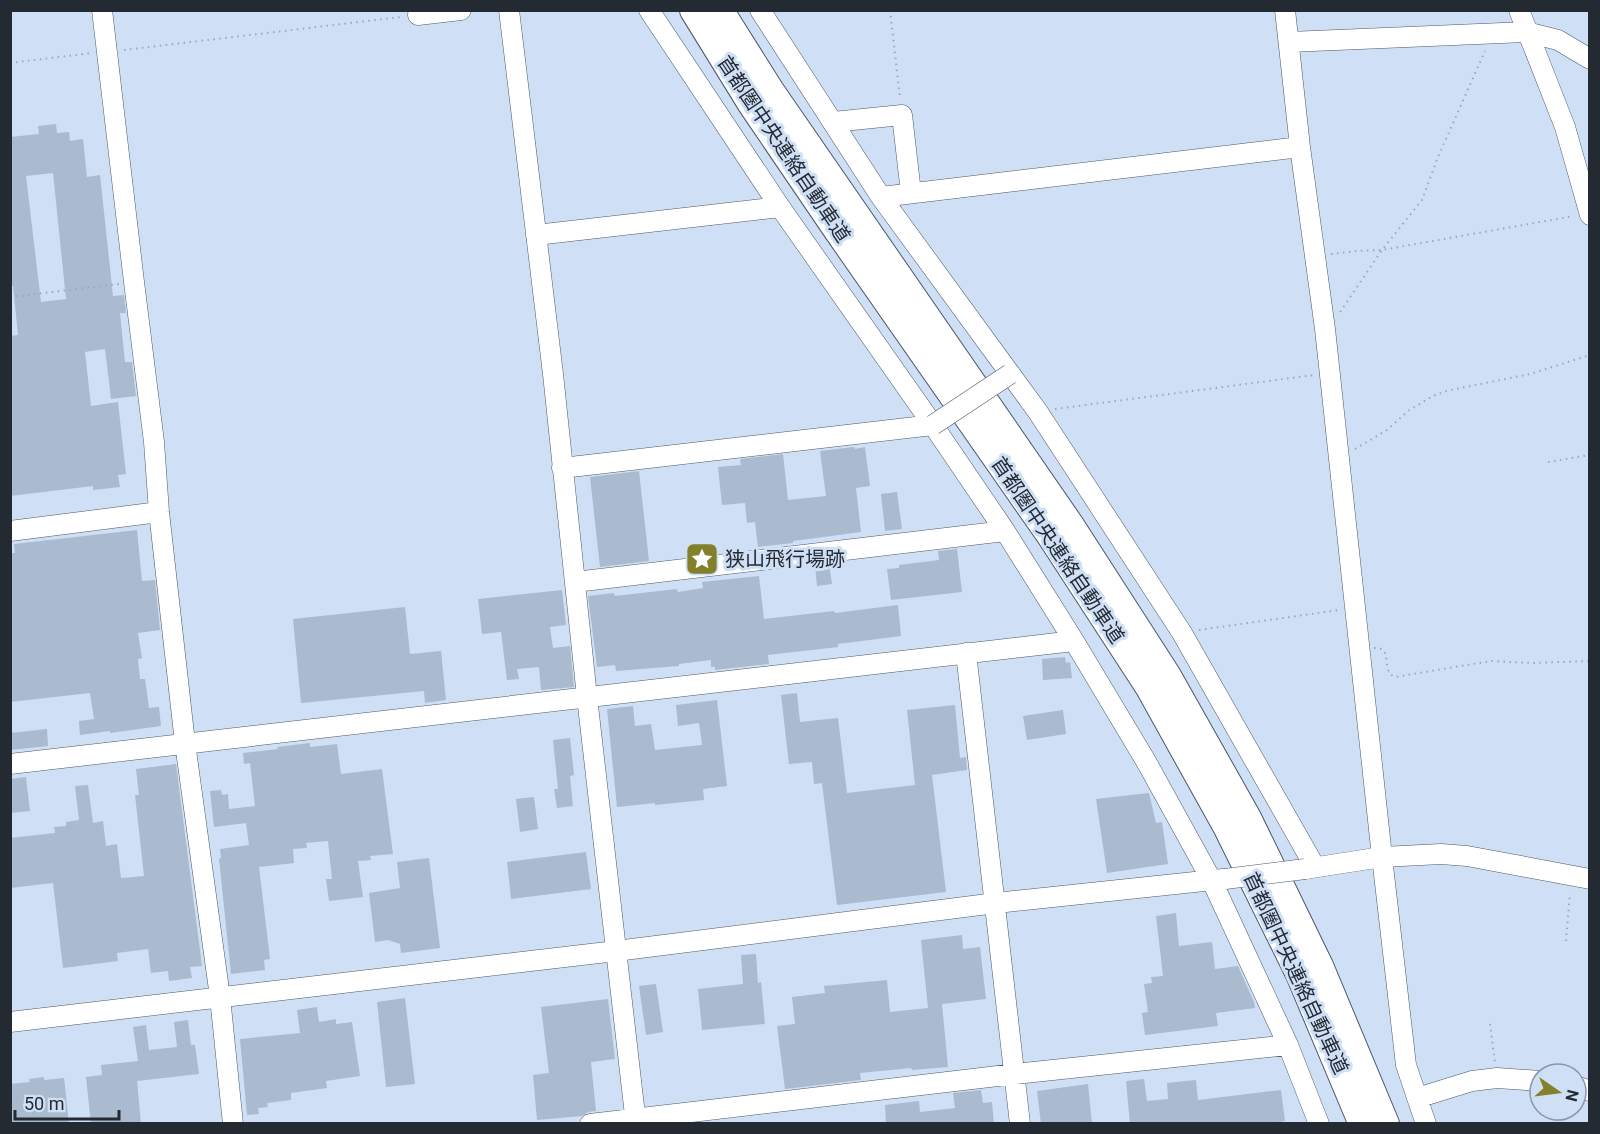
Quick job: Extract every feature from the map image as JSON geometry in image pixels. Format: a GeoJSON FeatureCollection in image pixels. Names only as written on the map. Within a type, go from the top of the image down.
{"type":"FeatureCollection","features":[{"type":"Feature","properties":{"kind":"highway","name":"首都圏中央連絡自動車道"},"geometry":{"type":"LineString","coordinates":[[694,10],[758,114],[1045,527],[1149,686],[1228,828],[1295,963],[1363,1124]]}},
{"type":"Feature","properties":{"kind":"highway","name":"首都圏中央連絡自動車道"},"geometry":{"type":"LineString","coordinates":[[719,10],[770,91],[1071,527],[1167,676],[1258,839],[1319,966],[1385,1124]]}},
{"type":"Feature","properties":{"kind":"street"},"geometry":{"type":"LineString","coordinates":[[102,10],[154,442],[159,512],[185,743],[220,997],[233,1124]]}},
{"type":"Feature","properties":{"kind":"street"},"geometry":{"type":"LineString","coordinates":[[417,15],[461,10]]}},
{"type":"Feature","properties":{"kind":"street"},"geometry":{"type":"LineString","coordinates":[[509,10],[553,374],[587,697],[636,1121]]}},
{"type":"Feature","properties":{"kind":"street"},"geometry":{"type":"LineString","coordinates":[[649,10],[780,207],[1005,531],[1219,880],[1319,1124]]}},
{"type":"Feature","properties":{"kind":"street"},"geometry":{"type":"LineString","coordinates":[[760,10],[881,197],[1038,412],[1182,633],[1310,868]]}},
{"type":"Feature","properties":{"kind":"street"},"geometry":{"type":"LineString","coordinates":[[1284,10],[1299,147],[1325,329],[1406,1065],[1426,1124]]}},
{"type":"Feature","properties":{"kind":"street"},"geometry":{"type":"LineString","coordinates":[[1519,10],[1565,127],[1589,214]]}},
{"type":"Feature","properties":{"kind":"street"},"geometry":{"type":"LineString","coordinates":[[1289,42],[1526,32],[1558,40],[1590,59]]}},
{"type":"Feature","properties":{"kind":"street"},"geometry":{"type":"LineString","coordinates":[[833,122],[902,115],[911,193]]}},
{"type":"Feature","properties":{"kind":"street"},"geometry":{"type":"LineString","coordinates":[[881,197],[1299,147]]}},
{"type":"Feature","properties":{"kind":"street"},"geometry":{"type":"LineString","coordinates":[[536,235],[780,207]]}},
{"type":"Feature","properties":{"kind":"street"},"geometry":{"type":"LineString","coordinates":[[562,468],[933,425],[1010,374]]}},
{"type":"Feature","properties":{"kind":"street"},"geometry":{"type":"LineString","coordinates":[[10,531],[159,512]]}},
{"type":"Feature","properties":{"kind":"street"},"geometry":{"type":"LineString","coordinates":[[575,582],[1005,531]]}},
{"type":"Feature","properties":{"kind":"street"},"geometry":{"type":"LineString","coordinates":[[10,764],[1074,641]]}},
{"type":"Feature","properties":{"kind":"street"},"geometry":{"type":"LineString","coordinates":[[966,653],[1020,1124]]}},
{"type":"Feature","properties":{"kind":"street"},"geometry":{"type":"LineString","coordinates":[[10,1022],[616,951],[996,903],[1219,880],[1382,857],[1441,854],[1467,856],[1580,877]]}},
{"type":"Feature","properties":{"kind":"street"},"geometry":{"type":"LineString","coordinates":[[590,1124],[636,1121],[1015,1074],[1288,1045]]}},
{"type":"Feature","properties":{"kind":"street"},"geometry":{"type":"LineString","coordinates":[[1417,1098],[1472,1081],[1497,1078],[1528,1080]]}},
{"type":"Feature","properties":{"kind":"path"},"geometry":{"type":"LineString","coordinates":[[890,10],[902,115]]}},
{"type":"Feature","properties":{"kind":"path"},"geometry":{"type":"LineString","coordinates":[[10,63],[417,15]]}},
{"type":"Feature","properties":{"kind":"path"},"geometry":{"type":"LineString","coordinates":[[1325,329],[1332,326],[1382,250],[1422,200],[1467,88],[1493,34]]}},
{"type":"Feature","properties":{"kind":"path"},"geometry":{"type":"LineString","coordinates":[[1314,256],[1382,250],[1589,214]]}},
{"type":"Feature","properties":{"kind":"path"},"geometry":{"type":"LineString","coordinates":[[10,297],[134,282]]}},
{"type":"Feature","properties":{"kind":"path"},"geometry":{"type":"LineString","coordinates":[[1339,457],[1387,430],[1408,411],[1433,396],[1446,391],[1530,374],[1590,356]]}},
{"type":"Feature","properties":{"kind":"path"},"geometry":{"type":"LineString","coordinates":[[1038,412],[1329,373]]}},
{"type":"Feature","properties":{"kind":"path"},"geometry":{"type":"LineString","coordinates":[[1548,462],[1590,455]]}},
{"type":"Feature","properties":{"kind":"path"},"geometry":{"type":"LineString","coordinates":[[1182,633],[1354,608]]}},
{"type":"Feature","properties":{"kind":"path"},"geometry":{"type":"LineString","coordinates":[[1359,648],[1380,647],[1384,649],[1390,675],[1395,676],[1491,661],[1532,663],[1590,661]]}},
{"type":"Feature","properties":{"kind":"path"},"geometry":{"type":"LineString","coordinates":[[1566,940],[1580,877]]}},
{"type":"Feature","properties":{"kind":"path"},"geometry":{"type":"LineString","coordinates":[[1490,1024],[1497,1078]]}},
{"type":"Feature","properties":{"kind":"building"},"geometry":{"type":"Polygon","coordinates":[[[56,124],[57,133],[69,132],[70,141],[83,139],[87,177],[100,175],[113,296],[124,295],[126,313],[120,313],[125,362],[132,362],[136,396],[111,399],[105,349],[85,352],[91,406],[118,402],[126,474],[118,475],[120,487],[93,490],[93,486],[10,496],[10,336],[18,335],[13,286],[10,286],[10,137],[39,134],[38,126],[56,124]],[[53,173],[26,176],[41,302],[66,299],[53,173]]]}},
{"type":"Feature","properties":{"kind":"building"},"geometry":{"type":"Polygon","coordinates":[[[854,447],[855,449],[865,447],[870,486],[856,488],[861,532],[758,547],[755,522],[747,523],[745,503],[722,505],[718,467],[741,465],[740,459],[783,454],[788,500],[826,496],[820,451],[854,447]]]}},
{"type":"Feature","properties":{"kind":"building"},"geometry":{"type":"Polygon","coordinates":[[[639,471],[649,561],[600,567],[590,477],[639,471]]]}},
{"type":"Feature","properties":{"kind":"building"},"geometry":{"type":"Polygon","coordinates":[[[897,492],[902,529],[885,531],[881,494],[897,492]]]}},
{"type":"Feature","properties":{"kind":"building"},"geometry":{"type":"Polygon","coordinates":[[[137,530],[142,581],[155,580],[160,630],[138,633],[142,658],[138,659],[140,679],[145,679],[149,708],[159,707],[161,726],[80,735],[79,721],[94,719],[90,693],[10,702],[10,553],[15,553],[14,544],[137,530]]]}},
{"type":"Feature","properties":{"kind":"building"},"geometry":{"type":"Polygon","coordinates":[[[957,549],[962,592],[891,600],[887,569],[899,568],[899,565],[939,560],[938,551],[957,549]]]}},
{"type":"Feature","properties":{"kind":"building"},"geometry":{"type":"Polygon","coordinates":[[[829,564],[832,584],[817,586],[815,566],[829,564]]]}},
{"type":"Feature","properties":{"kind":"building"},"geometry":{"type":"Polygon","coordinates":[[[759,576],[764,619],[898,605],[901,636],[838,644],[838,647],[768,655],[769,664],[715,670],[715,667],[711,667],[711,660],[679,664],[679,666],[616,671],[615,665],[597,667],[588,596],[614,593],[615,596],[677,589],[678,592],[703,588],[702,582],[759,576]]]}},
{"type":"Feature","properties":{"kind":"building"},"geometry":{"type":"Polygon","coordinates":[[[562,590],[566,625],[550,627],[553,648],[570,646],[574,687],[541,690],[539,667],[517,669],[519,679],[507,680],[501,632],[482,634],[478,599],[562,590]]]}},
{"type":"Feature","properties":{"kind":"building"},"geometry":{"type":"Polygon","coordinates":[[[405,607],[410,654],[441,651],[446,700],[425,703],[424,691],[301,703],[293,619],[405,607]]]}},
{"type":"Feature","properties":{"kind":"building"},"geometry":{"type":"Polygon","coordinates":[[[1065,657],[1066,663],[1070,662],[1072,678],[1043,680],[1042,659],[1065,657]]]}},
{"type":"Feature","properties":{"kind":"building"},"geometry":{"type":"Polygon","coordinates":[[[797,693],[800,722],[838,718],[847,793],[915,785],[907,710],[955,705],[960,758],[966,757],[967,770],[932,775],[946,892],[837,905],[822,783],[814,784],[812,762],[789,764],[781,695],[797,693]]]}},
{"type":"Feature","properties":{"kind":"building"},"geometry":{"type":"Polygon","coordinates":[[[717,700],[727,786],[703,789],[704,800],[617,807],[607,709],[633,706],[635,726],[651,724],[655,750],[702,745],[699,723],[678,726],[676,705],[717,700]]]}},
{"type":"Feature","properties":{"kind":"building"},"geometry":{"type":"Polygon","coordinates":[[[1063,710],[1066,734],[1027,740],[1023,716],[1063,710]]]}},
{"type":"Feature","properties":{"kind":"building"},"geometry":{"type":"Polygon","coordinates":[[[47,729],[48,746],[10,750],[10,733],[47,729]]]}},
{"type":"Feature","properties":{"kind":"building"},"geometry":{"type":"Polygon","coordinates":[[[570,738],[574,775],[570,776],[573,806],[557,808],[554,789],[558,789],[553,740],[570,738]]]}},
{"type":"Feature","properties":{"kind":"building"},"geometry":{"type":"Polygon","coordinates":[[[310,743],[310,747],[337,744],[341,774],[382,769],[393,854],[370,856],[371,860],[358,861],[363,897],[329,901],[326,879],[332,879],[328,841],[306,843],[307,848],[293,849],[294,863],[259,867],[270,959],[264,960],[265,970],[231,974],[219,859],[221,858],[220,849],[249,845],[246,823],[214,827],[210,791],[221,790],[222,795],[228,794],[229,809],[255,806],[250,763],[244,764],[243,753],[310,743]]]}},
{"type":"Feature","properties":{"kind":"building"},"geometry":{"type":"Polygon","coordinates":[[[176,764],[202,966],[190,967],[192,978],[169,981],[168,971],[151,973],[148,949],[117,953],[118,961],[63,968],[53,883],[10,888],[10,838],[55,833],[54,827],[66,826],[66,822],[79,820],[75,786],[88,785],[93,823],[103,821],[106,846],[117,844],[121,878],[144,876],[135,795],[139,795],[136,769],[176,764]]]}},
{"type":"Feature","properties":{"kind":"building"},"geometry":{"type":"Polygon","coordinates":[[[26,777],[30,811],[10,813],[10,779],[26,777]]]}},
{"type":"Feature","properties":{"kind":"building"},"geometry":{"type":"Polygon","coordinates":[[[1149,793],[1156,823],[1162,822],[1168,864],[1107,873],[1096,799],[1149,793]]]}},
{"type":"Feature","properties":{"kind":"building"},"geometry":{"type":"Polygon","coordinates":[[[534,797],[538,829],[520,832],[516,799],[534,797]]]}},
{"type":"Feature","properties":{"kind":"building"},"geometry":{"type":"Polygon","coordinates":[[[586,852],[591,889],[511,899],[507,862],[586,852]]]}},
{"type":"Feature","properties":{"kind":"building"},"geometry":{"type":"Polygon","coordinates":[[[429,858],[440,948],[401,953],[400,944],[388,940],[375,942],[369,893],[400,888],[397,862],[429,858]]]}},
{"type":"Feature","properties":{"kind":"building"},"geometry":{"type":"Polygon","coordinates":[[[1176,913],[1179,946],[1212,942],[1215,969],[1238,966],[1255,1008],[1216,1013],[1218,1026],[1145,1035],[1142,1013],[1148,1012],[1144,984],[1152,983],[1151,977],[1163,976],[1156,916],[1176,913]]]}},
{"type":"Feature","properties":{"kind":"building"},"geometry":{"type":"Polygon","coordinates":[[[962,935],[963,949],[980,947],[986,999],[942,1004],[948,1067],[860,1073],[861,1080],[785,1089],[777,1026],[795,1024],[792,997],[825,993],[824,986],[887,980],[890,1012],[928,1008],[921,940],[962,935]]]}},
{"type":"Feature","properties":{"kind":"building"},"geometry":{"type":"Polygon","coordinates":[[[756,954],[765,1024],[702,1030],[698,989],[743,984],[741,955],[756,954]]]}},
{"type":"Feature","properties":{"kind":"building"},"geometry":{"type":"Polygon","coordinates":[[[656,984],[663,1032],[646,1035],[639,986],[656,984]]]}},
{"type":"Feature","properties":{"kind":"building"},"geometry":{"type":"Polygon","coordinates":[[[405,998],[415,1084],[386,1087],[377,1002],[405,998]]]}},
{"type":"Feature","properties":{"kind":"building"},"geometry":{"type":"Polygon","coordinates":[[[608,999],[615,1059],[591,1062],[596,1111],[582,1116],[537,1120],[533,1075],[549,1073],[541,1007],[608,999]]]}},
{"type":"Feature","properties":{"kind":"building"},"geometry":{"type":"Polygon","coordinates":[[[317,1007],[319,1022],[336,1019],[336,1024],[352,1022],[360,1076],[326,1081],[327,1088],[291,1093],[291,1100],[267,1103],[268,1107],[258,1108],[259,1114],[247,1115],[240,1039],[300,1033],[297,1010],[317,1007]]]}},
{"type":"Feature","properties":{"kind":"building"},"geometry":{"type":"Polygon","coordinates":[[[188,1020],[191,1045],[195,1045],[199,1074],[137,1081],[141,1124],[91,1124],[86,1077],[102,1075],[101,1065],[138,1061],[133,1027],[146,1025],[149,1050],[177,1047],[174,1022],[188,1020]]]}},
{"type":"Feature","properties":{"kind":"building"},"geometry":{"type":"Polygon","coordinates":[[[44,1077],[44,1080],[64,1078],[69,1124],[10,1124],[10,1084],[30,1082],[29,1079],[44,1077]]]}},
{"type":"Feature","properties":{"kind":"building"},"geometry":{"type":"Polygon","coordinates":[[[1144,1079],[1147,1101],[1168,1099],[1167,1083],[1196,1080],[1198,1100],[1281,1090],[1285,1121],[1265,1124],[1130,1124],[1126,1081],[1144,1079]]]}},
{"type":"Feature","properties":{"kind":"building"},"geometry":{"type":"Polygon","coordinates":[[[1088,1084],[1092,1124],[1041,1124],[1037,1091],[1088,1084]]]}},
{"type":"Feature","properties":{"kind":"building"},"geometry":{"type":"Polygon","coordinates":[[[981,1090],[983,1103],[992,1102],[994,1124],[886,1124],[885,1105],[919,1101],[920,1112],[955,1108],[953,1093],[981,1090]]]}},
{"type":"Feature","properties":{"kind":"place","name":"狭山飛行場跡"},"geometry":{"type":"Point","coordinates":[702,559]}}]}
